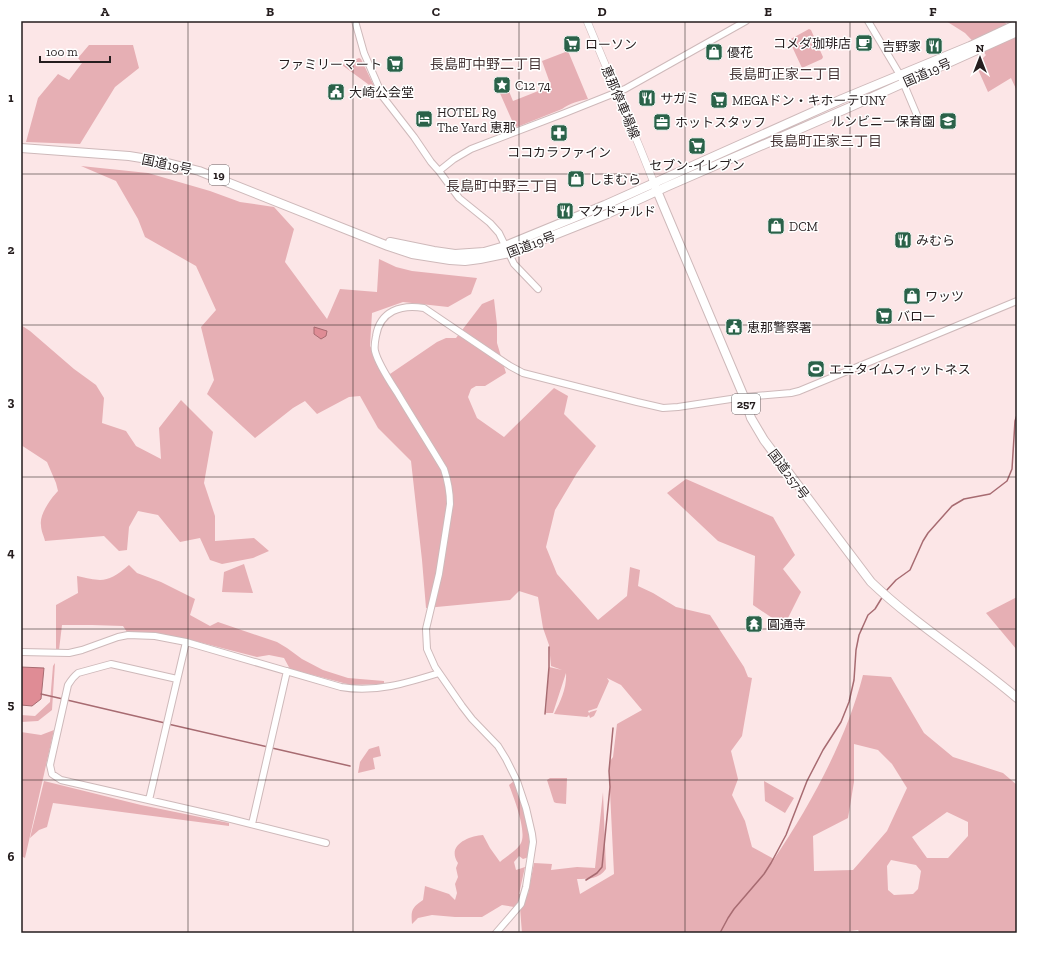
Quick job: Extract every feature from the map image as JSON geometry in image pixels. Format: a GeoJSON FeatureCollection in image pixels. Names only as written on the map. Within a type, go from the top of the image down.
{"type":"FeatureCollection","features":[{"type":"Feature","properties":{"kind":"highway","name":"国道19号"},"geometry":{"type":"LineString","coordinates":[[971,49],[1017,24]]}},
{"type":"Feature","properties":{"kind":"highway","name":"国道19号"},"geometry":{"type":"LineString","coordinates":[[22,146],[128,153],[174,161],[226,178],[370,236],[389,242],[455,254],[507,250],[607,214],[655,187],[971,49],[1017,32]]}},
{"type":"Feature","properties":{"kind":"highway","name":"国道257号"},"geometry":{"type":"LineString","coordinates":[[655,187],[744,397],[751,418],[764,440],[871,582],[889,599],[994,678],[1017,698]]}},
{"type":"Feature","properties":{"kind":"main road","name":"恵那停車場線"},"geometry":{"type":"LineString","coordinates":[[587,21],[655,187]]}},
{"type":"Feature","properties":{"kind":"street"},"geometry":{"type":"LineString","coordinates":[[355,21],[367,59],[383,97],[414,137],[430,162],[439,171],[459,198],[490,223],[499,233],[517,268],[538,289]]}},
{"type":"Feature","properties":{"kind":"street"},"geometry":{"type":"LineString","coordinates":[[439,171],[454,159],[471,149],[616,93],[746,21]]}},
{"type":"Feature","properties":{"kind":"street"},"geometry":{"type":"LineString","coordinates":[[868,21],[902,79],[919,120]]}},
{"type":"Feature","properties":{"kind":"street"},"geometry":{"type":"LineString","coordinates":[[496,933],[521,904],[526,887],[532,842],[530,822],[515,776],[506,759],[498,746],[465,710],[439,673],[427,649],[426,629],[439,574],[450,493],[444,469],[387,376],[375,351],[377,328],[383,319],[390,312],[401,308],[412,306],[424,308],[517,370],[533,376],[637,402],[669,408],[744,397],[790,393],[803,390],[1017,301]]}},
{"type":"Feature","properties":{"kind":"street"},"geometry":{"type":"LineString","coordinates":[[21,652],[69,653],[128,635],[155,636],[186,642],[341,687],[355,689],[394,686],[439,673]]}},
{"type":"Feature","properties":{"kind":"street"},"geometry":{"type":"LineString","coordinates":[[149,800],[186,642]]}},
{"type":"Feature","properties":{"kind":"street"},"geometry":{"type":"LineString","coordinates":[[177,679],[115,664],[107,664],[78,673],[68,685],[50,765],[52,774],[61,780],[252,824],[326,843]]}},
{"type":"Feature","properties":{"kind":"street"},"geometry":{"type":"LineString","coordinates":[[252,824],[287,671]]}},
{"type":"Feature","properties":{"kind":"shaded area"},"geometry":{"type":"Polygon","coordinates":[[[946,21],[1003,21],[1017,32],[1017,91],[1011,78],[988,92],[976,65],[986,55],[965,33],[946,21]]]}},
{"type":"Feature","properties":{"kind":"shaded area"},"geometry":{"type":"Polygon","coordinates":[[[809,29],[811,30],[823,57],[822,59],[802,68],[789,40],[809,29]]]}},
{"type":"Feature","properties":{"kind":"shaded area"},"geometry":{"type":"Polygon","coordinates":[[[89,45],[133,45],[139,68],[115,87],[80,144],[26,142],[38,98],[58,74],[69,80],[82,63],[78,58],[89,45]]]}},
{"type":"Feature","properties":{"kind":"shaded area"},"geometry":{"type":"Polygon","coordinates":[[[568,51],[588,99],[578,101],[517,127],[514,125],[495,82],[496,79],[503,77],[513,101],[551,86],[542,61],[568,51]]]}},
{"type":"Feature","properties":{"kind":"shaded area"},"geometry":{"type":"Polygon","coordinates":[[[359,58],[361,59],[376,90],[342,65],[359,58]]]}},
{"type":"Feature","properties":{"kind":"shaded area"},"geometry":{"type":"Polygon","coordinates":[[[81,166],[148,173],[210,191],[240,202],[274,207],[294,229],[285,262],[327,319],[340,289],[377,292],[379,259],[396,267],[412,271],[477,278],[471,294],[448,307],[403,302],[372,313],[370,346],[387,376],[437,342],[446,338],[456,338],[482,304],[494,299],[497,325],[497,343],[506,373],[485,386],[476,386],[471,389],[468,397],[477,418],[504,437],[554,388],[568,396],[564,414],[596,446],[577,473],[555,510],[546,547],[557,574],[598,620],[627,596],[630,567],[640,570],[638,586],[676,607],[710,615],[744,667],[748,677],[752,678],[742,736],[731,751],[738,779],[732,795],[745,821],[752,847],[774,859],[801,817],[826,771],[847,723],[863,675],[891,677],[924,733],[953,757],[1003,773],[1017,785],[1017,933],[860,933],[858,930],[833,933],[522,933],[520,908],[502,905],[482,917],[432,915],[418,918],[412,924],[413,910],[416,905],[423,900],[425,886],[449,894],[455,900],[457,893],[455,884],[458,877],[456,868],[458,863],[455,857],[455,851],[457,846],[461,843],[472,837],[483,835],[500,862],[519,846],[522,838],[521,823],[517,806],[509,785],[514,781],[531,832],[529,857],[523,859],[519,856],[514,862],[516,870],[525,867],[519,894],[528,894],[534,863],[552,864],[551,870],[577,867],[595,868],[603,792],[606,869],[597,877],[577,879],[580,894],[614,874],[609,771],[610,761],[613,757],[617,724],[642,710],[621,685],[607,678],[609,681],[597,708],[588,711],[589,713],[597,710],[594,716],[590,718],[589,715],[587,717],[554,714],[563,694],[566,683],[566,673],[553,713],[546,713],[549,667],[562,670],[551,666],[549,645],[543,628],[538,597],[519,591],[510,600],[426,608],[411,461],[378,428],[360,396],[349,397],[317,414],[305,401],[293,408],[255,438],[207,394],[214,380],[201,327],[216,310],[196,266],[145,237],[138,219],[116,181],[81,166]],[[854,744],[854,782],[848,818],[813,836],[814,871],[853,870],[887,831],[907,788],[892,764],[878,750],[854,744]],[[947,812],[912,837],[927,858],[948,858],[968,836],[968,822],[947,812]],[[891,860],[887,866],[888,890],[894,895],[913,894],[918,889],[921,871],[916,865],[891,860]]]}},
{"type":"Feature","properties":{"kind":"shaded area"},"geometry":{"type":"Polygon","coordinates":[[[21,325],[74,369],[96,385],[104,398],[102,423],[126,431],[136,446],[161,459],[159,428],[181,400],[213,432],[204,483],[215,516],[215,541],[254,538],[269,551],[253,558],[222,564],[210,560],[200,538],[180,542],[158,515],[138,511],[129,527],[127,550],[119,551],[104,536],[45,541],[41,527],[42,516],[49,502],[58,491],[47,462],[21,445],[21,325]]]}},
{"type":"Feature","properties":{"kind":"shaded area"},"geometry":{"type":"Polygon","coordinates":[[[314,327],[327,331],[326,336],[321,339],[314,334],[314,327]]]}},
{"type":"Feature","properties":{"kind":"shaded area"},"geometry":{"type":"Polygon","coordinates":[[[686,479],[773,517],[795,555],[783,569],[801,592],[784,626],[753,605],[755,556],[718,541],[667,493],[686,479]]]}},
{"type":"Feature","properties":{"kind":"shaded area"},"geometry":{"type":"Polygon","coordinates":[[[244,564],[253,593],[222,592],[224,572],[244,564]]]}},
{"type":"Feature","properties":{"kind":"shaded area"},"geometry":{"type":"Polygon","coordinates":[[[129,565],[137,573],[161,582],[195,599],[190,615],[210,626],[218,622],[277,642],[302,659],[323,670],[348,678],[384,681],[384,684],[351,685],[290,669],[284,658],[269,655],[257,657],[183,638],[152,633],[127,632],[123,626],[62,625],[59,650],[56,650],[56,605],[78,593],[77,576],[105,580],[116,575],[129,565]]]}},
{"type":"Feature","properties":{"kind":"shaded area"},"geometry":{"type":"Polygon","coordinates":[[[1017,597],[1017,650],[986,613],[1017,597]]]}},
{"type":"Feature","properties":{"kind":"shaded area"},"geometry":{"type":"Polygon","coordinates":[[[55,663],[52,710],[38,721],[21,722],[21,715],[35,716],[50,702],[53,666],[55,663]]]}},
{"type":"Feature","properties":{"kind":"shaded area"},"geometry":{"type":"Polygon","coordinates":[[[21,667],[44,668],[41,699],[32,706],[21,705],[21,667]]]}},
{"type":"Feature","properties":{"kind":"shaded area"},"geometry":{"type":"Polygon","coordinates":[[[54,730],[25,858],[21,856],[21,732],[41,735],[54,730]]]}},
{"type":"Feature","properties":{"kind":"shaded area"},"geometry":{"type":"Polygon","coordinates":[[[379,746],[381,756],[373,758],[375,769],[358,773],[360,762],[369,749],[379,746]]]}},
{"type":"Feature","properties":{"kind":"shaded area"},"geometry":{"type":"Polygon","coordinates":[[[550,778],[567,778],[566,804],[554,802],[547,780],[550,778]]]}},
{"type":"Feature","properties":{"kind":"shaded area"},"geometry":{"type":"Polygon","coordinates":[[[44,781],[141,805],[229,823],[229,826],[53,803],[47,827],[39,830],[30,838],[44,781]]]}},
{"type":"Feature","properties":{"kind":"shaded area"},"geometry":{"type":"Polygon","coordinates":[[[764,781],[794,798],[785,813],[765,801],[764,781]]]}},
{"type":"Feature","properties":{"kind":"waterway"},"geometry":{"type":"LineString","coordinates":[[886,591],[896,580],[910,570],[928,533],[952,506],[964,499],[990,494],[1007,481],[1012,469],[1015,421],[1017,415]]}},
{"type":"Feature","properties":{"kind":"waterway"},"geometry":{"type":"LineString","coordinates":[[720,933],[734,909],[764,874],[771,863],[786,835],[807,781],[823,750],[841,722],[849,702],[854,680],[856,650],[859,635],[868,615],[875,609],[883,596]]}},
{"type":"Feature","properties":{"kind":"waterway"},"geometry":{"type":"LineString","coordinates":[[545,714],[549,647]]}},
{"type":"Feature","properties":{"kind":"waterway"},"geometry":{"type":"LineString","coordinates":[[41,694],[63,699]]}},
{"type":"Feature","properties":{"kind":"waterway"},"geometry":{"type":"LineString","coordinates":[[67,700],[165,723]]}},
{"type":"Feature","properties":{"kind":"waterway"},"geometry":{"type":"LineString","coordinates":[[168,724],[268,747]]}},
{"type":"Feature","properties":{"kind":"waterway"},"geometry":{"type":"LineString","coordinates":[[586,880],[597,873],[602,867],[610,787],[609,771],[613,728]]}},
{"type":"Feature","properties":{"kind":"waterway"},"geometry":{"type":"LineString","coordinates":[[272,748],[350,766]]}},
{"type":"Feature","properties":{"kind":"place","name":"コメダ珈琲店"},"geometry":{"type":"Point","coordinates":[864,43]}},
{"type":"Feature","properties":{"kind":"place","name":"ローソン"},"geometry":{"type":"Point","coordinates":[572,44]}},
{"type":"Feature","properties":{"kind":"place","name":"吉野家"},"geometry":{"type":"Point","coordinates":[934,46]}},
{"type":"Feature","properties":{"kind":"place","name":"優花"},"geometry":{"type":"Point","coordinates":[714,52]}},
{"type":"Feature","properties":{"kind":"place","name":"ファミリーマート"},"geometry":{"type":"Point","coordinates":[395,64]}},
{"type":"Feature","properties":{"kind":"place","name":"C12 74"},"geometry":{"type":"Point","coordinates":[502,85]}},
{"type":"Feature","properties":{"kind":"place","name":"大崎公会堂"},"geometry":{"type":"Point","coordinates":[336,92]}},
{"type":"Feature","properties":{"kind":"place","name":"サガミ"},"geometry":{"type":"Point","coordinates":[647,98]}},
{"type":"Feature","properties":{"kind":"place","name":"MEGAドン・キホーテUNY"},"geometry":{"type":"Point","coordinates":[719,100]}},
{"type":"Feature","properties":{"kind":"place","name":"HOTEL R9 The Yard 恵那"},"geometry":{"type":"Point","coordinates":[424,119]}},
{"type":"Feature","properties":{"kind":"place","name":"ルンビニー保育園"},"geometry":{"type":"Point","coordinates":[948,121]}},
{"type":"Feature","properties":{"kind":"place","name":"ホットスタッフ"},"geometry":{"type":"Point","coordinates":[662,122]}},
{"type":"Feature","properties":{"kind":"place","name":"ココカラファイン"},"geometry":{"type":"Point","coordinates":[559,133]}},
{"type":"Feature","properties":{"kind":"place","name":"セブン-イレブン"},"geometry":{"type":"Point","coordinates":[697,146]}},
{"type":"Feature","properties":{"kind":"place","name":"しまむら"},"geometry":{"type":"Point","coordinates":[576,179]}},
{"type":"Feature","properties":{"kind":"place","name":"マクドナルド"},"geometry":{"type":"Point","coordinates":[565,211]}},
{"type":"Feature","properties":{"kind":"place","name":"DCM"},"geometry":{"type":"Point","coordinates":[776,226]}},
{"type":"Feature","properties":{"kind":"place","name":"みむら"},"geometry":{"type":"Point","coordinates":[903,240]}},
{"type":"Feature","properties":{"kind":"place","name":"ワッツ"},"geometry":{"type":"Point","coordinates":[912,296]}},
{"type":"Feature","properties":{"kind":"place","name":"バロー"},"geometry":{"type":"Point","coordinates":[884,316]}},
{"type":"Feature","properties":{"kind":"place","name":"恵那警察署"},"geometry":{"type":"Point","coordinates":[734,327]}},
{"type":"Feature","properties":{"kind":"place","name":"エニタイムフィットネス"},"geometry":{"type":"Point","coordinates":[816,369]}},
{"type":"Feature","properties":{"kind":"place","name":"圓通寺"},"geometry":{"type":"Point","coordinates":[754,624]}},
{"type":"Feature","properties":{"kind":"district","name":"長島町中野二丁目"},"geometry":{"type":"Point","coordinates":[486,64]}},
{"type":"Feature","properties":{"kind":"district","name":"長島町正家二丁目"},"geometry":{"type":"Point","coordinates":[785,74]}},
{"type":"Feature","properties":{"kind":"district","name":"長島町正家三丁目"},"geometry":{"type":"Point","coordinates":[826,141]}},
{"type":"Feature","properties":{"kind":"district","name":"長島町中野三丁目"},"geometry":{"type":"Point","coordinates":[502,186]}}]}
